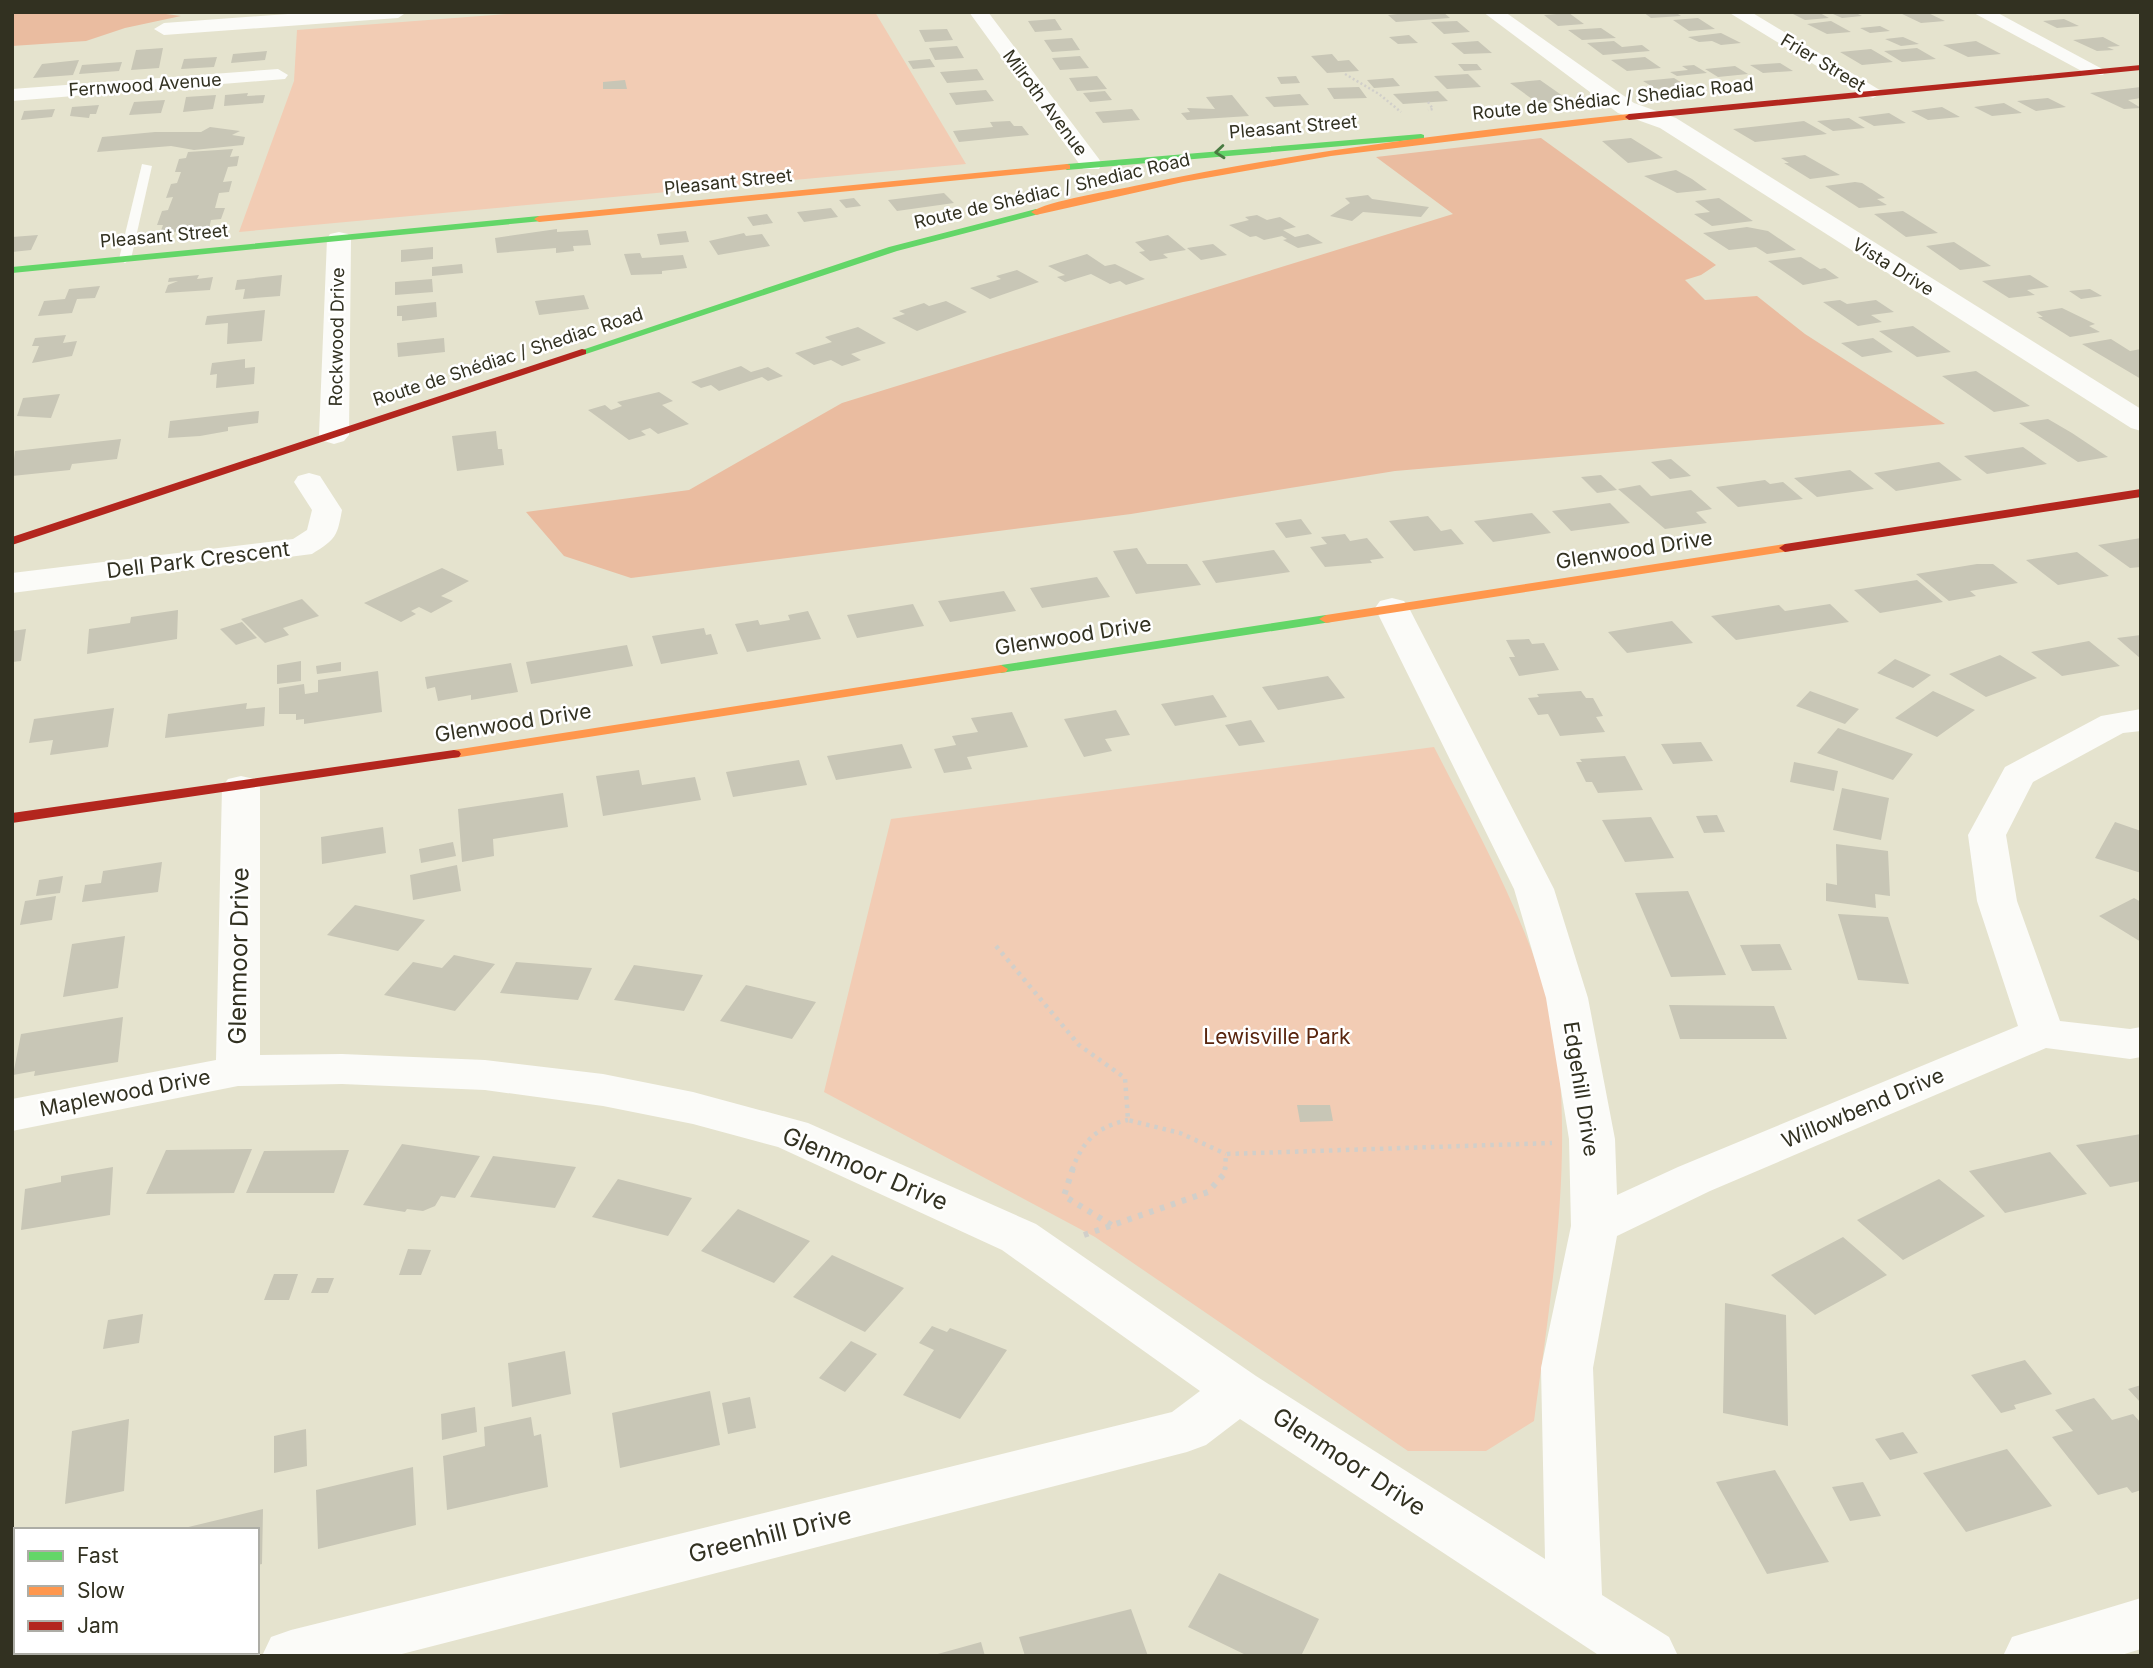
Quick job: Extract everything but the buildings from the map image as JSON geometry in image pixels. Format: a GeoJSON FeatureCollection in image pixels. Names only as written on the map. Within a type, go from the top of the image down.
{"type":"FeatureCollection","features":[{"type":"Feature","properties":{"kind":"street"},"geometry":{"type":"LineString","coordinates":[[164,29],[249,18],[398,12]]}},
{"type":"Feature","properties":{"kind":"street","name":"Milroth Avenue"},"geometry":{"type":"LineString","coordinates":[[978,12],[1114,192]]}},
{"type":"Feature","properties":{"kind":"street","name":"Vista Drive"},"geometry":{"type":"LineString","coordinates":[[1492,12],[1626,108],[1668,123],[2141,422]]}},
{"type":"Feature","properties":{"kind":"street","name":"Frier Street"},"geometry":{"type":"LineString","coordinates":[[1737,12],[1873,92]]}},
{"type":"Feature","properties":{"kind":"street"},"geometry":{"type":"LineString","coordinates":[[1981,12],[2096,71]]}},
{"type":"Feature","properties":{"kind":"street","name":"Route de Shédiac / Shediac Road"},"geometry":{"type":"LineString","coordinates":[[12,541],[893,249],[1114,192],[1248,166],[1447,135],[2141,67]]}},
{"type":"Feature","properties":{"kind":"street","name":"Fernwood Avenue"},"geometry":{"type":"LineString","coordinates":[[12,94],[278,75]]}},
{"type":"Feature","properties":{"kind":"street","name":"Pleasant Street"},"geometry":{"type":"LineString","coordinates":[[12,270],[1091,164],[1447,135]]}},
{"type":"Feature","properties":{"kind":"street","name":"Rockwood Drive"},"geometry":{"type":"LineString","coordinates":[[334,435],[338,239]]}},
{"type":"Feature","properties":{"kind":"street","name":"Dell Park Crescent"},"geometry":{"type":"LineString","coordinates":[[12,583],[301,547],[322,534],[327,510],[309,482]]}},
{"type":"Feature","properties":{"kind":"street","name":"Glenwood Drive"},"geometry":{"type":"LineString","coordinates":[[12,818],[241,787],[2141,493]]}},
{"type":"Feature","properties":{"kind":"street","name":"Edgehill Drive"},"geometry":{"type":"LineString","coordinates":[[1392,608],[1534,889],[1567,998],[1592,1142],[1595,1226],[1567,1368],[1574,1607]]}},
{"type":"Feature","properties":{"kind":"street"},"geometry":{"type":"LineString","coordinates":[[2042,1033],[1997,901],[1986,835],[2018,775],[2114,724],[2141,720]]}},
{"type":"Feature","properties":{"kind":"street","name":"Glenmoor Drive"},"geometry":{"type":"LineString","coordinates":[[241,787],[238,1070],[342,1069],[485,1074],[603,1090],[693,1108],[792,1135],[1019,1237],[1238,1391],[1649,1656]]}},
{"type":"Feature","properties":{"kind":"street","name":"Willowbend Drive"},"geometry":{"type":"LineString","coordinates":[[1595,1226],[1694,1179],[2042,1033],[2130,1044],[2141,1042]]}},
{"type":"Feature","properties":{"kind":"street","name":"Maplewood Drive"},"geometry":{"type":"LineString","coordinates":[[12,1115],[238,1070]]}},
{"type":"Feature","properties":{"kind":"street","name":"Greenhill Drive"},"geometry":{"type":"LineString","coordinates":[[292,1656],[1187,1430],[1238,1391]]}},
{"type":"Feature","properties":{"kind":"street"},"geometry":{"type":"LineString","coordinates":[[2032,1656],[2141,1623]]}},
{"type":"Feature","properties":{"kind":"lane"},"geometry":{"type":"LineString","coordinates":[[125,259],[146,166]]}},
{"type":"Feature","properties":{"kind":"path"},"geometry":{"type":"LineString","coordinates":[[1345,74],[1379,94],[1408,116]]}},
{"type":"Feature","properties":{"kind":"path"},"geometry":{"type":"LineString","coordinates":[[996,946],[1079,1045],[1125,1078],[1128,1120]]}},
{"type":"Feature","properties":{"kind":"path"},"geometry":{"type":"LineString","coordinates":[[1113,1226],[1064,1196],[1075,1158],[1086,1137],[1108,1123],[1128,1120],[1180,1133],[1226,1154],[1592,1142]]}},
{"type":"Feature","properties":{"kind":"path"},"geometry":{"type":"LineString","coordinates":[[1037,1250],[1208,1192],[1225,1173],[1226,1154]]}},
{"type":"Feature","properties":{"kind":"green space"},"geometry":{"type":"Polygon","coordinates":[[[534,12],[875,12],[966,164],[239,232],[294,81],[297,30],[534,12]]]}},
{"type":"Feature","properties":{"kind":"green space","name":"Lewisville Park"},"geometry":{"type":"Polygon","coordinates":[[[1434,747],[1490,856],[1527,939],[1552,1020],[1560,1075],[1562,1133],[1556,1253],[1534,1421],[1486,1451],[1408,1451],[1095,1237],[824,1092],[891,819],[1434,747]]]}},
{"type":"Feature","properties":{"kind":"shaded area"},"geometry":{"type":"Polygon","coordinates":[[[12,12],[151,12],[181,16],[125,28],[86,41],[12,46],[12,12]]]}},
{"type":"Feature","properties":{"kind":"shaded area"},"geometry":{"type":"Polygon","coordinates":[[[1541,138],[1716,265],[1701,275],[1685,280],[1705,300],[1757,296],[1805,334],[1945,424],[1395,471],[1131,514],[631,578],[564,556],[526,512],[689,490],[842,403],[1453,214],[1376,157],[1541,138]]]}},
{"type":"Feature","properties":{"kind":"traffic: fast"},"geometry":{"type":"LineString","coordinates":[[1067,167],[1421,137]]}},
{"type":"Feature","properties":{"kind":"traffic: fast"},"geometry":{"type":"LineString","coordinates":[[582,352],[893,249],[1036,212]]}},
{"type":"Feature","properties":{"kind":"traffic: fast"},"geometry":{"type":"LineString","coordinates":[[12,270],[539,219]]}},
{"type":"Feature","properties":{"kind":"traffic: fast"},"geometry":{"type":"LineString","coordinates":[[1001,669],[1326,619]]}},
{"type":"Feature","properties":{"kind":"traffic: slow"},"geometry":{"type":"LineString","coordinates":[[1036,212],[1183,179],[1331,153],[1479,133],[1629,117]]}},
{"type":"Feature","properties":{"kind":"traffic: slow"},"geometry":{"type":"LineString","coordinates":[[539,219],[1067,167]]}},
{"type":"Feature","properties":{"kind":"traffic: slow"},"geometry":{"type":"LineString","coordinates":[[1326,619],[1785,548]]}},
{"type":"Feature","properties":{"kind":"traffic: slow"},"geometry":{"type":"LineString","coordinates":[[454,754],[1001,669]]}},
{"type":"Feature","properties":{"kind":"traffic: jam"},"geometry":{"type":"LineString","coordinates":[[1629,117],[2141,67]]}},
{"type":"Feature","properties":{"kind":"traffic: jam"},"geometry":{"type":"LineString","coordinates":[[12,541],[582,352]]}},
{"type":"Feature","properties":{"kind":"traffic: jam"},"geometry":{"type":"LineString","coordinates":[[1785,548],[2141,493]]}},
{"type":"Feature","properties":{"kind":"traffic: jam"},"geometry":{"type":"LineString","coordinates":[[12,818],[454,754]]}}]}
